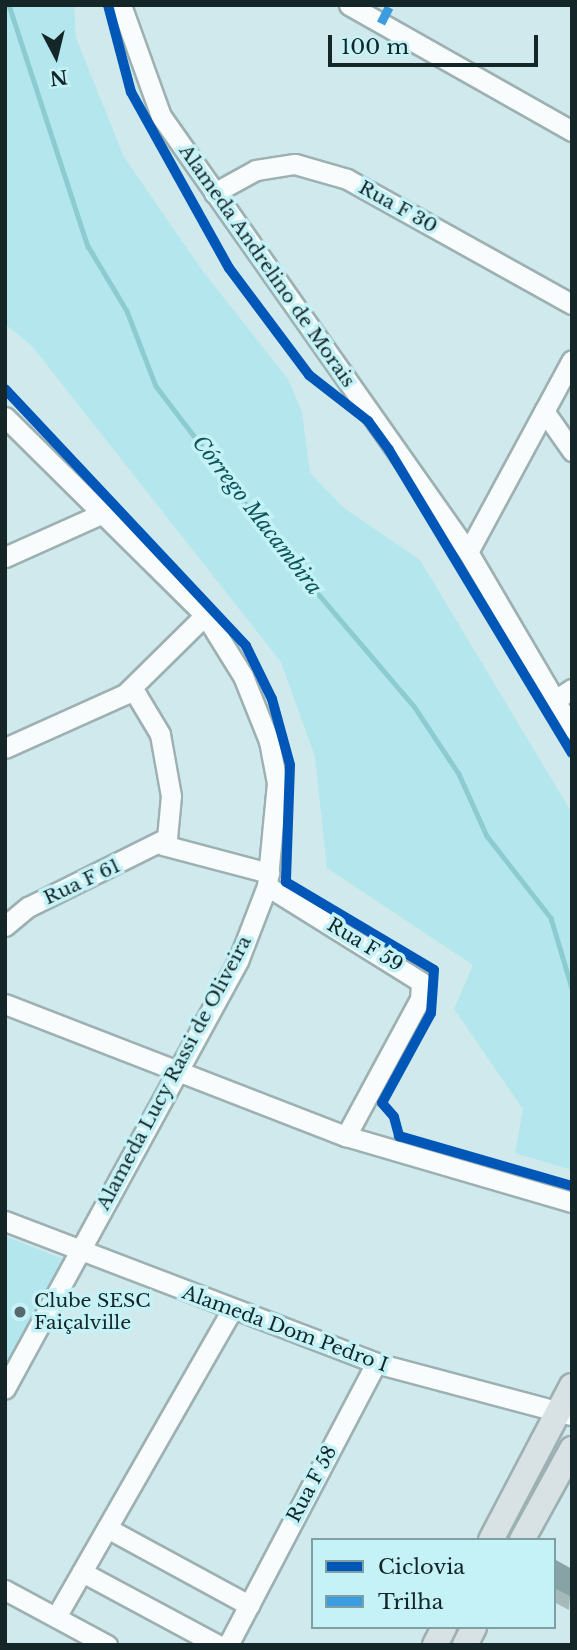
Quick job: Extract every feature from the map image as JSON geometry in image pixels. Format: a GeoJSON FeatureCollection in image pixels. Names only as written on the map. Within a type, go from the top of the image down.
{"type":"FeatureCollection","features":[{"type":"Feature","properties":{"kind":"main road"},"geometry":{"type":"LineString","coordinates":[[492,1538],[565,1413],[572,1386]]}},
{"type":"Feature","properties":{"kind":"main road"},"geometry":{"type":"LineString","coordinates":[[523,1538],[572,1449]]}},
{"type":"Feature","properties":{"kind":"main road"},"geometry":{"type":"LineString","coordinates":[[435,1645],[443,1629]]}},
{"type":"Feature","properties":{"kind":"main road"},"geometry":{"type":"LineString","coordinates":[[465,1645],[473,1629]]}},
{"type":"Feature","properties":{"kind":"street","name":"Alameda Andrelino de Morais"},"geometry":{"type":"LineString","coordinates":[[121,5],[161,116],[468,552],[572,729]]}},
{"type":"Feature","properties":{"kind":"street"},"geometry":{"type":"LineString","coordinates":[[349,5],[572,131]]}},
{"type":"Feature","properties":{"kind":"street","name":"Rua F 30"},"geometry":{"type":"LineString","coordinates":[[214,193],[256,170],[295,164],[347,179],[572,304]]}},
{"type":"Feature","properties":{"kind":"street"},"geometry":{"type":"LineString","coordinates":[[468,552],[572,360]]}},
{"type":"Feature","properties":{"kind":"street"},"geometry":{"type":"LineString","coordinates":[[544,411],[572,451]]}},
{"type":"Feature","properties":{"kind":"street","name":"Alameda Lucy Rassi de Oliveira"},"geometry":{"type":"LineString","coordinates":[[5,416],[99,515],[205,615],[243,676],[275,764],[268,880],[238,961],[5,1389]]}},
{"type":"Feature","properties":{"kind":"street"},"geometry":{"type":"LineString","coordinates":[[5,557],[99,515]]}},
{"type":"Feature","properties":{"kind":"street"},"geometry":{"type":"LineString","coordinates":[[5,748],[133,689],[205,615]]}},
{"type":"Feature","properties":{"kind":"street"},"geometry":{"type":"LineString","coordinates":[[554,701],[572,688]]}},
{"type":"Feature","properties":{"kind":"street"},"geometry":{"type":"LineString","coordinates":[[133,689],[160,734],[167,769],[171,814],[163,845],[268,880]]}},
{"type":"Feature","properties":{"kind":"street","name":"Rua F 61"},"geometry":{"type":"LineString","coordinates":[[5,926],[28,907],[163,845]]}},
{"type":"Feature","properties":{"kind":"street","name":"Rua F 59"},"geometry":{"type":"LineString","coordinates":[[268,880],[421,982],[420,999],[346,1136]]}},
{"type":"Feature","properties":{"kind":"street"},"geometry":{"type":"LineString","coordinates":[[5,1004],[177,1073],[346,1136],[572,1202]]}},
{"type":"Feature","properties":{"kind":"street","name":"Alameda Dom Pedro I"},"geometry":{"type":"LineString","coordinates":[[5,1221],[230,1312],[376,1363],[565,1413]]}},
{"type":"Feature","properties":{"kind":"street"},"geometry":{"type":"LineString","coordinates":[[56,1617],[230,1312]]}},
{"type":"Feature","properties":{"kind":"street","name":"Rua F 58"},"geometry":{"type":"LineString","coordinates":[[228,1645],[376,1363]]}},
{"type":"Feature","properties":{"kind":"street"},"geometry":{"type":"LineString","coordinates":[[107,1528],[249,1605]]}},
{"type":"Feature","properties":{"kind":"street"},"geometry":{"type":"LineString","coordinates":[[82,1572],[218,1645]]}},
{"type":"Feature","properties":{"kind":"street"},"geometry":{"type":"LineString","coordinates":[[5,1590],[107,1645]]}},
{"type":"Feature","properties":{"kind":"shaded area"},"geometry":{"type":"Polygon","coordinates":[[[5,5],[74,5],[76,38],[124,157],[202,270],[288,379],[302,412],[310,473],[344,508],[420,560],[572,813],[572,1170],[515,1153],[523,1109],[454,1009],[473,965],[327,868],[315,757],[281,662],[32,346],[5,324],[5,5]]]}},
{"type":"Feature","properties":{"kind":"shaded area","name":"Clube SESC Faiçalville"},"geometry":{"type":"Polygon","coordinates":[[[5,1236],[63,1259],[5,1366],[5,1236]]]}},
{"type":"Feature","properties":{"kind":"building"},"geometry":{"type":"Polygon","coordinates":[[[556,1560],[572,1569],[572,1597],[556,1589],[556,1560]]]}},
{"type":"Feature","properties":{"kind":"waterway","name":"Córrego Macambira"},"geometry":{"type":"LineString","coordinates":[[9,5],[88,246],[127,311],[156,386],[281,550],[414,706],[459,774],[487,836],[551,918],[572,988]]}},
{"type":"Feature","properties":{"kind":"marked path"},"geometry":{"type":"LineString","coordinates":[[381,23],[390,5]]}},
{"type":"Feature","properties":{"kind":"cycle path"},"geometry":{"type":"LineString","coordinates":[[108,5],[131,92],[229,268],[309,375],[368,421],[389,450],[572,753]]}},
{"type":"Feature","properties":{"kind":"cycle path"},"geometry":{"type":"LineString","coordinates":[[5,389],[246,646],[272,699],[290,765],[286,882],[434,970],[431,1013],[382,1103],[394,1117],[399,1136],[572,1186]]}},
{"type":"Feature","properties":{"kind":"place","name":"Clube SESC Faiçalville"},"geometry":{"type":"Point","coordinates":[20,1312]}}]}
